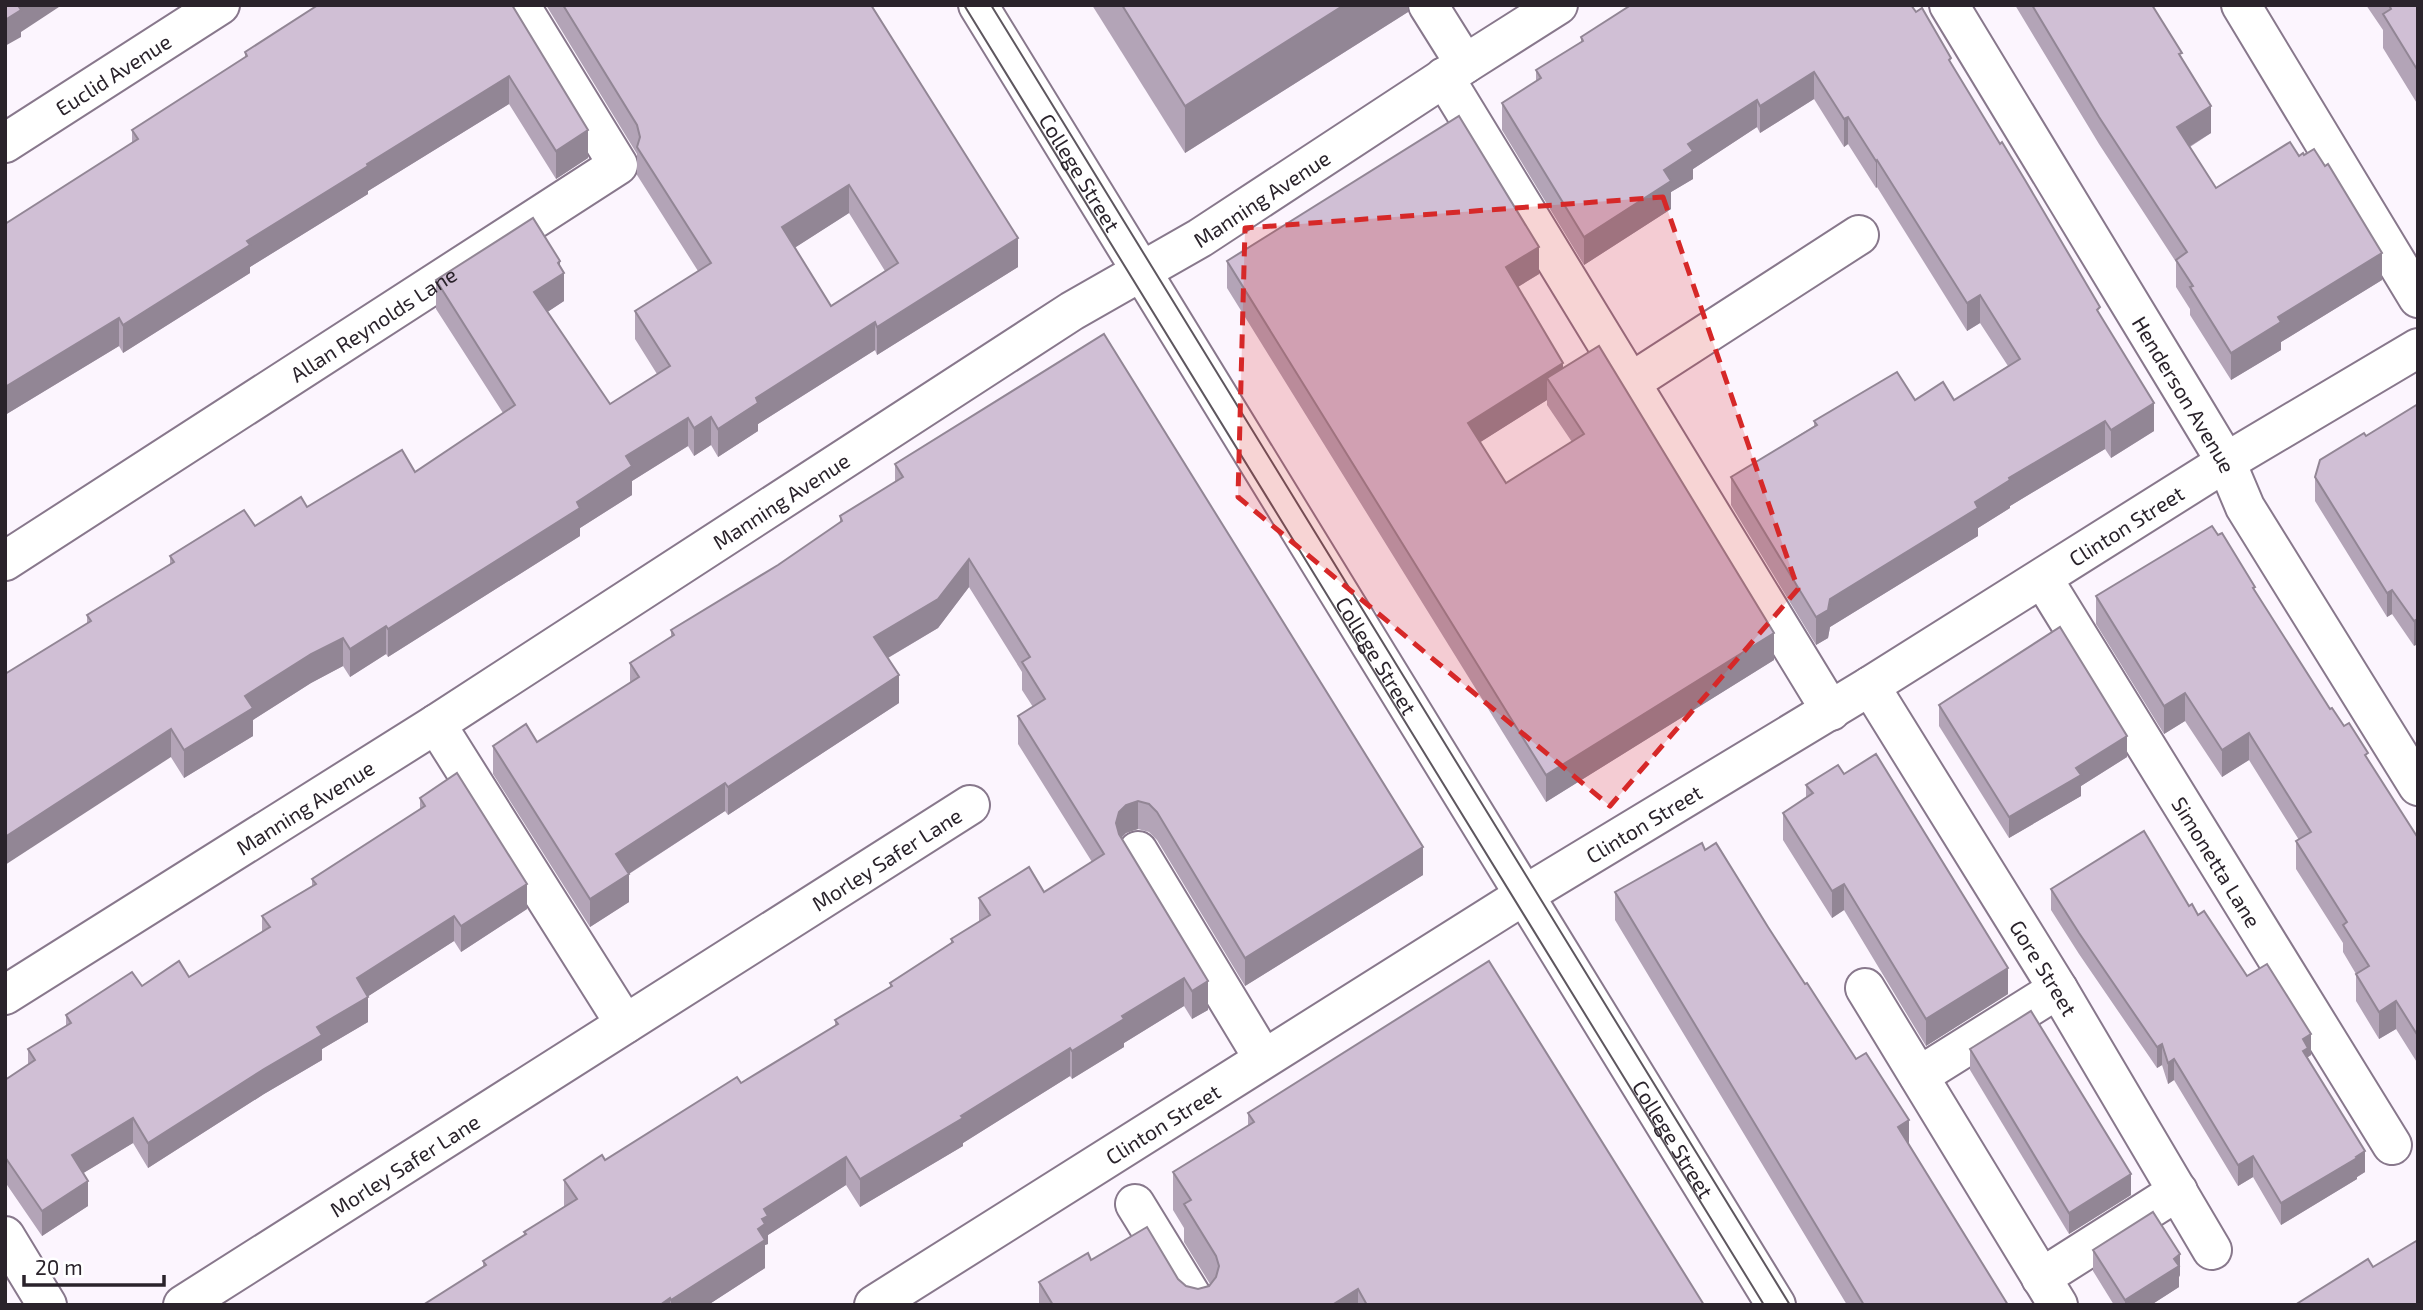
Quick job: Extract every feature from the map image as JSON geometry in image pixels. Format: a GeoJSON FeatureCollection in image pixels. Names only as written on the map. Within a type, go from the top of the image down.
{"type":"FeatureCollection","features":[{"type":"Feature","properties":{"kind":"street","name":"Euclid Avenue"},"geometry":{"type":"LineString","coordinates":[[5,143],[220,5]]}},
{"type":"Feature","properties":{"kind":"street","name":"Allan Reynolds Lane"},"geometry":{"type":"LineString","coordinates":[[5,561],[618,165],[520,5]]}},
{"type":"Feature","properties":{"kind":"street","name":"College Street"},"geometry":{"type":"LineString","coordinates":[[978,5],[1776,1305]]}},
{"type":"Feature","properties":{"kind":"street"},"geometry":{"type":"LineString","coordinates":[[1428,5],[1455,71],[1630,383],[1831,711]]}},
{"type":"Feature","properties":{"kind":"street","name":"Manning Avenue"},"geometry":{"type":"LineString","coordinates":[[5,995],[436,724],[1072,312],[1200,239],[1558,5]]}},
{"type":"Feature","properties":{"kind":"street","name":"Henderson Avenue"},"geometry":{"type":"LineString","coordinates":[[1949,5],[2226,462],[2245,507],[2418,786]]}},
{"type":"Feature","properties":{"kind":"street"},"geometry":{"type":"LineString","coordinates":[[2241,5],[2418,298]]}},
{"type":"Feature","properties":{"kind":"street"},"geometry":{"type":"LineString","coordinates":[[1630,383],[1859,235]]}},
{"type":"Feature","properties":{"kind":"street","name":"Clinton Street"},"geometry":{"type":"LineString","coordinates":[[874,1305],[1526,894],[1831,711],[2226,462],[2418,348]]}},
{"type":"Feature","properties":{"kind":"street","name":"Simonetta Lane"},"geometry":{"type":"LineString","coordinates":[[2043,579],[2392,1145]]}},
{"type":"Feature","properties":{"kind":"street","name":"Gore Street"},"geometry":{"type":"LineString","coordinates":[[1871,686],[2057,989],[2212,1250]]}},
{"type":"Feature","properties":{"kind":"street"},"geometry":{"type":"LineString","coordinates":[[436,724],[625,1024]]}},
{"type":"Feature","properties":{"kind":"street","name":"Morley Safer Lane"},"geometry":{"type":"LineString","coordinates":[[183,1305],[970,806]]}},
{"type":"Feature","properties":{"kind":"street"},"geometry":{"type":"LineString","coordinates":[[1138,850],[1263,1058]]}},
{"type":"Feature","properties":{"kind":"street"},"geometry":{"type":"LineString","coordinates":[[1865,988],[2049,1291],[2178,1191]]}},
{"type":"Feature","properties":{"kind":"street"},"geometry":{"type":"LineString","coordinates":[[1919,1076],[2057,989]]}},
{"type":"Feature","properties":{"kind":"street"},"geometry":{"type":"LineString","coordinates":[[1135,1204],[1197,1305]]}},
{"type":"Feature","properties":{"kind":"street"},"geometry":{"type":"LineString","coordinates":[[5,1236],[47,1305]]}},
{"type":"Feature","properties":{"kind":"highlighted area"},"geometry":{"type":"Polygon","coordinates":[[[1663,197],[1798,589],[1610,806],[1238,497],[1245,228],[1663,197]]]}},
{"type":"Feature","properties":{"kind":"building"},"geometry":{"type":"Polygon","coordinates":[[[5,5],[21,5],[21,10],[5,20],[5,5]]]}},
{"type":"Feature","properties":{"kind":"building"},"geometry":{"type":"Polygon","coordinates":[[[318,5],[512,5],[588,130],[556,151],[509,76],[247,241],[250,245],[123,325],[119,318],[5,387],[5,224],[138,139],[132,130],[247,56],[245,52],[318,5]]]}},
{"type":"Feature","properties":{"kind":"building"},"geometry":{"type":"Polygon","coordinates":[[[563,5],[871,5],[1018,238],[877,327],[875,322],[756,398],[758,403],[718,429],[711,417],[694,428],[688,418],[626,456],[632,466],[577,502],[580,508],[388,629],[386,626],[350,649],[343,638],[311,654],[245,696],[253,708],[184,750],[171,729],[5,837],[5,674],[91,621],[87,615],[174,562],[170,556],[244,510],[255,526],[301,497],[307,507],[402,450],[415,472],[515,405],[436,280],[533,218],[560,261],[558,263],[564,273],[534,292],[610,404],[670,366],[635,311],[711,263],[637,147],[640,137],[637,125],[563,5]],[[849,185],[782,227],[831,306],[898,263],[849,185]]]}},
{"type":"Feature","properties":{"kind":"building"},"geometry":{"type":"Polygon","coordinates":[[[1122,5],[1344,5],[1185,106],[1122,5]]]}},
{"type":"Feature","properties":{"kind":"building"},"geometry":{"type":"Polygon","coordinates":[[[1631,5],[1911,5],[1916,12],[1922,8],[1951,58],[1949,60],[2025,180],[2100,307],[2097,310],[2154,403],[2111,430],[2105,421],[2009,478],[2010,480],[1975,502],[1978,508],[1830,599],[1828,610],[1816,617],[1731,477],[1817,425],[1814,421],[1897,372],[1915,400],[1943,382],[1954,400],[2020,359],[1980,295],[1967,303],[1877,160],[1848,117],[1844,119],[1814,72],[1760,106],[1757,100],[1688,144],[1693,151],[1664,170],[1671,181],[1584,237],[1502,103],[1541,78],[1536,70],[1583,41],[1581,37],[1631,5]]]}},
{"type":"Feature","properties":{"kind":"building"},"geometry":{"type":"Polygon","coordinates":[[[2032,5],[2152,5],[2211,106],[2177,127],[2216,188],[2290,142],[2299,156],[2314,149],[2325,166],[2328,164],[2382,253],[2278,317],[2281,322],[2231,353],[2176,260],[2187,252],[2099,117],[2032,5]]]}},
{"type":"Feature","properties":{"kind":"building"},"geometry":{"type":"Polygon","coordinates":[[[2389,5],[2418,5],[2418,71],[2383,14],[2391,9],[2389,5]]]}},
{"type":"Feature","properties":{"kind":"building"},"geometry":{"type":"Polygon","coordinates":[[[1459,116],[1539,247],[1506,267],[1563,363],[1468,423],[1506,483],[1584,434],[1547,378],[1599,346],[1774,633],[1546,775],[1227,261],[1459,116]]]}},
{"type":"Feature","properties":{"kind":"building"},"geometry":{"type":"Polygon","coordinates":[[[1104,334],[1423,847],[1245,958],[1157,812],[1149,804],[1138,801],[1126,805],[1119,812],[1116,823],[1119,834],[1208,981],[1192,991],[1184,978],[1122,1016],[1124,1019],[1072,1051],[1070,1048],[961,1116],[963,1118],[860,1179],[846,1157],[764,1209],[768,1216],[762,1219],[765,1224],[758,1229],[765,1240],[660,1305],[423,1305],[486,1265],[483,1261],[526,1234],[524,1232],[577,1199],[564,1180],[602,1155],[605,1160],[737,1077],[741,1083],[838,1024],[835,1020],[892,986],[890,983],[990,915],[979,898],[1029,867],[1044,892],[1104,854],[1018,716],[1045,699],[1022,662],[1030,657],[969,559],[938,599],[874,637],[899,675],[728,787],[725,783],[616,854],[629,874],[590,899],[493,746],[526,724],[537,742],[639,677],[630,663],[674,635],[671,630],[778,565],[842,521],[840,516],[903,477],[895,464],[1104,334]]]}},
{"type":"Feature","properties":{"kind":"building"},"geometry":{"type":"Polygon","coordinates":[[[2418,404],[2418,619],[2414,621],[2392,590],[2387,593],[2315,477],[2320,460],[2418,404]]]}},
{"type":"Feature","properties":{"kind":"building"},"geometry":{"type":"Polygon","coordinates":[[[2212,526],[2218,535],[2222,533],[2255,587],[2253,588],[2330,709],[2332,708],[2344,726],[2349,723],[2368,753],[2365,755],[2418,838],[2418,1036],[2396,1001],[2379,1012],[2356,974],[2369,966],[2343,925],[2347,922],[2296,841],[2311,832],[2249,733],[2222,750],[2185,693],[2164,706],[2096,596],[2212,526]]]}},
{"type":"Feature","properties":{"kind":"building"},"geometry":{"type":"Polygon","coordinates":[[[2060,627],[2127,736],[2076,768],[2081,775],[2009,817],[1939,705],[2060,627]]]}},
{"type":"Feature","properties":{"kind":"building"},"geometry":{"type":"Polygon","coordinates":[[[1876,754],[2008,968],[1926,1019],[1844,884],[1832,891],[1783,813],[1813,793],[1806,785],[1838,765],[1844,774],[1876,754]]]}},
{"type":"Feature","properties":{"kind":"building"},"geometry":{"type":"Polygon","coordinates":[[[457,773],[527,884],[461,926],[454,916],[357,978],[368,997],[317,1027],[322,1035],[148,1143],[133,1118],[72,1155],[88,1181],[42,1211],[5,1157],[5,1080],[35,1060],[28,1049],[71,1023],[66,1015],[132,972],[142,986],[179,961],[189,977],[270,927],[262,916],[316,884],[312,879],[425,806],[420,798],[457,773]]]}},
{"type":"Feature","properties":{"kind":"building"},"geometry":{"type":"Polygon","coordinates":[[[2144,831],[2189,906],[2192,904],[2198,915],[2204,911],[2247,976],[2267,964],[2311,1034],[2303,1039],[2308,1048],[2303,1051],[2365,1151],[2281,1203],[2253,1156],[2238,1165],[2174,1059],[2168,1063],[2162,1044],[2157,1047],[2051,889],[2144,831]]]}},
{"type":"Feature","properties":{"kind":"building"},"geometry":{"type":"Polygon","coordinates":[[[1702,843],[1705,850],[1716,843],[1856,1059],[1866,1053],[1909,1120],[1898,1127],[2008,1305],[1864,1305],[1615,892],[1702,843]]]}},
{"type":"Feature","properties":{"kind":"building"},"geometry":{"type":"Polygon","coordinates":[[[1489,961],[1704,1305],[1367,1305],[1358,1289],[1332,1305],[1053,1305],[1039,1282],[1088,1253],[1091,1260],[1147,1227],[1178,1279],[1186,1286],[1198,1289],[1209,1286],[1216,1277],[1219,1266],[1216,1256],[1184,1204],[1191,1200],[1173,1172],[1254,1122],[1248,1113],[1489,961]]]}},
{"type":"Feature","properties":{"kind":"building"},"geometry":{"type":"Polygon","coordinates":[[[2031,1011],[2131,1174],[2069,1213],[1970,1049],[2031,1011]]]}},
{"type":"Feature","properties":{"kind":"building"},"geometry":{"type":"Polygon","coordinates":[[[2153,1212],[2180,1254],[2174,1259],[2179,1266],[2125,1300],[2093,1250],[2153,1212]]]}},
{"type":"Feature","properties":{"kind":"building"},"geometry":{"type":"Polygon","coordinates":[[[2418,1240],[2418,1305],[2295,1305],[2368,1259],[2373,1267],[2418,1240]]]}},
{"type":"Feature","properties":{"kind":"tram line"},"geometry":{"type":"LineString","coordinates":[[964,5],[1764,1305]]}},
{"type":"Feature","properties":{"kind":"tram line"},"geometry":{"type":"LineString","coordinates":[[991,5],[1790,1305]]}}]}
